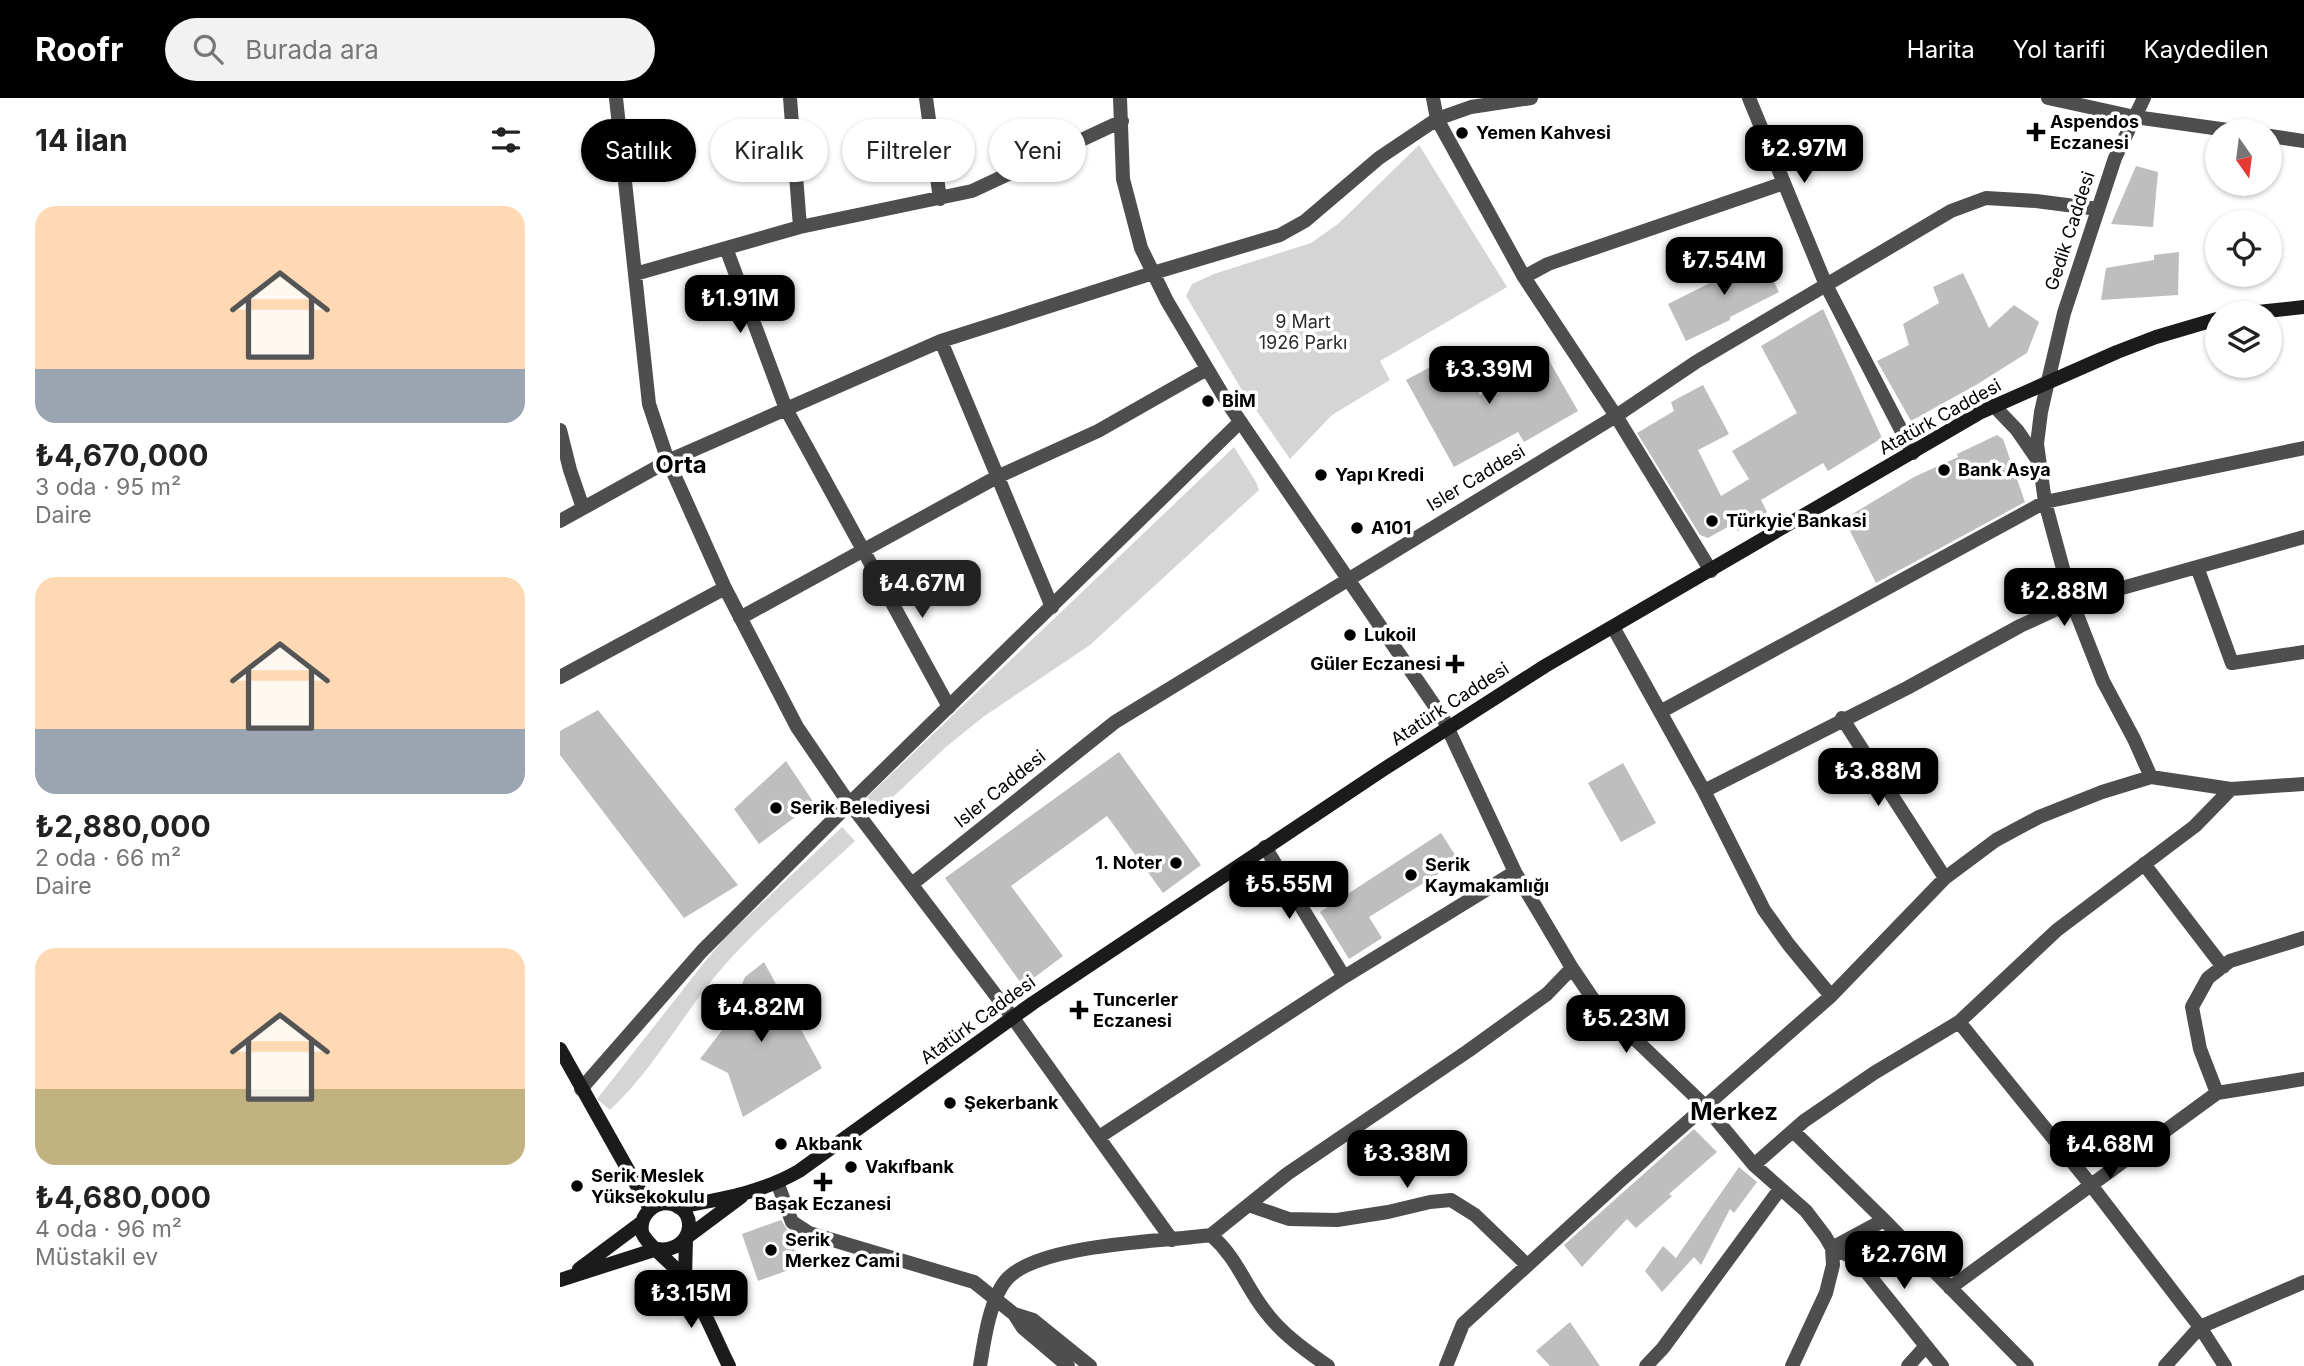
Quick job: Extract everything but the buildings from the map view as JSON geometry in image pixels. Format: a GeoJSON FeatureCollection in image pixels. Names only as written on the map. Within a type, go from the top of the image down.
{"type":"FeatureCollection","features":[{"type":"Feature","properties":{"kind":"main road"},"geometry":{"type":"LineString","coordinates":[[2282,309],[2304,307]]}},
{"type":"Feature","properties":{"kind":"main road","name":"Atatürk Caddesi"},"geometry":{"type":"LineString","coordinates":[[678,1207],[745,1195],[777,1182],[833,1147],[1013,1018],[1265,847],[1514,685],[1613,626],[1994,406],[2156,337],[2205,323]]}},
{"type":"Feature","properties":{"kind":"main road"},"geometry":{"type":"LineString","coordinates":[[560,1049],[646,1215],[644,1238],[685,1279],[729,1366]]}},
{"type":"Feature","properties":{"kind":"main road","name":"Atatürk Caddesi"},"geometry":{"type":"LineString","coordinates":[[686,1238],[745,1195]]}},
{"type":"Feature","properties":{"kind":"main road"},"geometry":{"type":"LineString","coordinates":[[565,1278],[664,1203],[678,1207],[688,1220],[685,1279]]}},
{"type":"Feature","properties":{"kind":"main road"},"geometry":{"type":"LineString","coordinates":[[565,1278],[657,1249],[674,1249],[686,1238]]}},
{"type":"Feature","properties":{"kind":"street"},"geometry":{"type":"LineString","coordinates":[[616,98],[649,404],[668,461],[725,588],[797,727],[850,803],[1013,1018],[1172,1240]]}},
{"type":"Feature","properties":{"kind":"street"},"geometry":{"type":"LineString","coordinates":[[790,98],[800,227]]}},
{"type":"Feature","properties":{"kind":"street"},"geometry":{"type":"LineString","coordinates":[[926,98],[940,199]]}},
{"type":"Feature","properties":{"kind":"street"},"geometry":{"type":"LineString","coordinates":[[1120,98],[1123,179],[1141,248],[1167,301],[1240,422],[1448,727],[1515,872],[1572,968],[1593,999],[1705,1106],[1754,1165],[1806,1211],[1832,1248],[1833,1265],[1826,1293],[1792,1366]]}},
{"type":"Feature","properties":{"kind":"street"},"geometry":{"type":"LineString","coordinates":[[1433,98],[1437,119],[1524,277],[1616,416],[1711,570]]}},
{"type":"Feature","properties":{"kind":"street"},"geometry":{"type":"LineString","coordinates":[[560,521],[668,461],[941,341],[1153,273],[1280,236],[1305,221],[1379,158],[1437,119],[1471,107],[1531,98]]}},
{"type":"Feature","properties":{"kind":"street"},"geometry":{"type":"LineString","coordinates":[[1749,98],[1826,285],[1913,453]]}},
{"type":"Feature","properties":{"kind":"street"},"geometry":{"type":"LineString","coordinates":[[2048,98],[2135,117],[2205,127]]}},
{"type":"Feature","properties":{"kind":"street","name":"Gedik Caddesi"},"geometry":{"type":"LineString","coordinates":[[2144,98],[2115,158],[2064,313],[2038,428],[2038,460],[2045,502],[2072,602],[2103,681],[2151,777]]}},
{"type":"Feature","properties":{"kind":"street"},"geometry":{"type":"LineString","coordinates":[[635,274],[800,227],[972,191],[1122,121]]}},
{"type":"Feature","properties":{"kind":"street"},"geometry":{"type":"LineString","coordinates":[[2282,138],[2304,141]]}},
{"type":"Feature","properties":{"kind":"street"},"geometry":{"type":"LineString","coordinates":[[1524,277],[1548,264],[1784,183]]}},
{"type":"Feature","properties":{"kind":"street","name":"Isler Caddesi"},"geometry":{"type":"LineString","coordinates":[[912,884],[1115,722],[1616,416],[1696,362],[1951,211],[1986,198],[2098,209]]}},
{"type":"Feature","properties":{"kind":"street"},"geometry":{"type":"LineString","coordinates":[[726,248],[786,409],[949,707]]}},
{"type":"Feature","properties":{"kind":"street"},"geometry":{"type":"LineString","coordinates":[[941,341],[1052,607]]}},
{"type":"Feature","properties":{"kind":"street"},"geometry":{"type":"LineString","coordinates":[[740,618],[997,477],[1098,431],[1207,369]]}},
{"type":"Feature","properties":{"kind":"street"},"geometry":{"type":"LineString","coordinates":[[1994,406],[2017,430],[2038,460]]}},
{"type":"Feature","properties":{"kind":"street"},"geometry":{"type":"LineString","coordinates":[[581,1089],[702,951],[1240,422]]}},
{"type":"Feature","properties":{"kind":"street"},"geometry":{"type":"LineString","coordinates":[[560,430],[583,508]]}},
{"type":"Feature","properties":{"kind":"street"},"geometry":{"type":"LineString","coordinates":[[1660,712],[2045,502],[2304,448]]}},
{"type":"Feature","properties":{"kind":"street"},"geometry":{"type":"LineString","coordinates":[[1704,791],[1842,718],[1907,688],[2020,626],[2072,602],[2304,537]]}},
{"type":"Feature","properties":{"kind":"street"},"geometry":{"type":"LineString","coordinates":[[2197,567],[2232,663],[2304,652]]}},
{"type":"Feature","properties":{"kind":"street"},"geometry":{"type":"LineString","coordinates":[[560,677],[725,588]]}},
{"type":"Feature","properties":{"kind":"street"},"geometry":{"type":"LineString","coordinates":[[1613,626],[1704,791],[1764,910],[1830,996]]}},
{"type":"Feature","properties":{"kind":"street"},"geometry":{"type":"LineString","coordinates":[[1842,718],[1945,878]]}},
{"type":"Feature","properties":{"kind":"street"},"geometry":{"type":"LineString","coordinates":[[1446,1366],[1463,1324],[1830,996],[1945,878],[1996,840],[2039,817],[2102,792],[2151,777],[2231,789],[2304,784]]}},
{"type":"Feature","properties":{"kind":"street"},"geometry":{"type":"LineString","coordinates":[[1754,1165],[1793,1131],[1874,1073],[1959,1022],[2057,930],[2195,826],[2231,789]]}},
{"type":"Feature","properties":{"kind":"street"},"geometry":{"type":"LineString","coordinates":[[1265,847],[1343,977]]}},
{"type":"Feature","properties":{"kind":"street"},"geometry":{"type":"LineString","coordinates":[[2144,864],[2223,967]]}},
{"type":"Feature","properties":{"kind":"street"},"geometry":{"type":"LineString","coordinates":[[1099,1137],[1343,977],[1515,872]]}},
{"type":"Feature","properties":{"kind":"street"},"geometry":{"type":"LineString","coordinates":[[2217,1093],[2200,1049],[2192,1007],[2208,978],[2230,961],[2304,938]]}},
{"type":"Feature","properties":{"kind":"street"},"geometry":{"type":"LineString","coordinates":[[980,1366],[995,1300],[1007,1279],[1027,1265],[1049,1257],[1133,1242],[1211,1235],[1287,1174],[1468,1051],[1546,994],[1572,968]]}},
{"type":"Feature","properties":{"kind":"street"},"geometry":{"type":"LineString","coordinates":[[1959,1022],[2091,1185],[2200,1327],[2225,1366]]}},
{"type":"Feature","properties":{"kind":"street"},"geometry":{"type":"LineString","coordinates":[[1950,1288],[2217,1093],[2304,1079]]}},
{"type":"Feature","properties":{"kind":"street"},"geometry":{"type":"LineString","coordinates":[[1793,1131],[1885,1220],[2026,1366]]}},
{"type":"Feature","properties":{"kind":"street"},"geometry":{"type":"LineString","coordinates":[[777,1182],[792,1222],[809,1233],[974,1282],[1014,1314],[1033,1320],[1090,1366]]}},
{"type":"Feature","properties":{"kind":"street"},"geometry":{"type":"LineString","coordinates":[[1646,1366],[1663,1348],[1780,1189]]}},
{"type":"Feature","properties":{"kind":"street"},"geometry":{"type":"LineString","coordinates":[[1248,1205],[1289,1219],[1337,1220],[1451,1200],[1475,1215],[1527,1265]]}},
{"type":"Feature","properties":{"kind":"street"},"geometry":{"type":"LineString","coordinates":[[1832,1248],[1885,1220]]}},
{"type":"Feature","properties":{"kind":"street"},"geometry":{"type":"LineString","coordinates":[[1211,1235],[1227,1249],[1266,1312],[1308,1353],[1328,1366]]}},
{"type":"Feature","properties":{"kind":"street"},"geometry":{"type":"LineString","coordinates":[[1832,1248],[1856,1259],[1942,1366]]}},
{"type":"Feature","properties":{"kind":"street"},"geometry":{"type":"LineString","coordinates":[[2165,1366],[2200,1327],[2304,1282]]}},
{"type":"Feature","properties":{"kind":"street"},"geometry":{"type":"LineString","coordinates":[[1014,1314],[1023,1328],[1068,1366]]}},
{"type":"Feature","properties":{"kind":"street"},"geometry":{"type":"LineString","coordinates":[[1908,1366],[1926,1346]]}},
{"type":"Feature","properties":{"kind":"green space","name":"9 Mart 1926 Parkı"},"geometry":{"type":"Polygon","coordinates":[[[1419,145],[1507,287],[1380,361],[1390,380],[1332,415],[1290,459],[1240,387],[1186,296],[1192,284],[1214,274],[1311,243],[1338,224],[1419,145]]]}},
{"type":"Feature","properties":{"kind":"green space"},"geometry":{"type":"Polygon","coordinates":[[[1234,447],[1259,490],[1090,645],[983,717],[946,747],[876,813],[864,800],[1234,447]]]}},
{"type":"Feature","properties":{"kind":"green space"},"geometry":{"type":"Polygon","coordinates":[[[842,827],[855,841],[738,950],[641,1076],[610,1110],[597,1099],[725,938],[842,827]]]}},
{"type":"Feature","properties":{"kind":"place","name":"Aspendos Eczanesi"},"geometry":{"type":"Point","coordinates":[2036,132]}},
{"type":"Feature","properties":{"kind":"place","name":"Yemen Kahvesi"},"geometry":{"type":"Point","coordinates":[1462,133]}},
{"type":"Feature","properties":{"kind":"place","name":"BİM"},"geometry":{"type":"Point","coordinates":[1208,401]}},
{"type":"Feature","properties":{"kind":"place","name":"Bank Asya"},"geometry":{"type":"Point","coordinates":[1944,470]}},
{"type":"Feature","properties":{"kind":"place","name":"Yapı Kredi"},"geometry":{"type":"Point","coordinates":[1321,475]}},
{"type":"Feature","properties":{"kind":"place","name":"Türkyie Bankasi"},"geometry":{"type":"Point","coordinates":[1712,521]}},
{"type":"Feature","properties":{"kind":"place","name":"A101"},"geometry":{"type":"Point","coordinates":[1357,528]}},
{"type":"Feature","properties":{"kind":"place","name":"Lukoil"},"geometry":{"type":"Point","coordinates":[1350,635]}},
{"type":"Feature","properties":{"kind":"place","name":"Güler Eczanesi"},"geometry":{"type":"Point","coordinates":[1455,664]}},
{"type":"Feature","properties":{"kind":"place","name":"Serik Belediyesi"},"geometry":{"type":"Point","coordinates":[776,808]}},
{"type":"Feature","properties":{"kind":"place","name":"1. Noter"},"geometry":{"type":"Point","coordinates":[1176,863]}},
{"type":"Feature","properties":{"kind":"place","name":"Serik Kaymakamlığı"},"geometry":{"type":"Point","coordinates":[1411,875]}},
{"type":"Feature","properties":{"kind":"place","name":"Tuncerler Eczanesi"},"geometry":{"type":"Point","coordinates":[1079,1010]}},
{"type":"Feature","properties":{"kind":"place","name":"Şekerbank"},"geometry":{"type":"Point","coordinates":[950,1103]}},
{"type":"Feature","properties":{"kind":"place","name":"Akbank"},"geometry":{"type":"Point","coordinates":[781,1144]}},
{"type":"Feature","properties":{"kind":"place","name":"Vakıfbank"},"geometry":{"type":"Point","coordinates":[851,1167]}},
{"type":"Feature","properties":{"kind":"place","name":"Başak Eczanesi"},"geometry":{"type":"Point","coordinates":[823,1182]}},
{"type":"Feature","properties":{"kind":"place","name":"Serik Meslek Yüksekokulu"},"geometry":{"type":"Point","coordinates":[577,1186]}},
{"type":"Feature","properties":{"kind":"place","name":"Serik Merkez Cami"},"geometry":{"type":"Point","coordinates":[771,1250]}},
{"type":"Feature","properties":{"kind":"district","name":"Orta"},"geometry":{"type":"Point","coordinates":[681,465]}},
{"type":"Feature","properties":{"kind":"district","name":"Merkez"},"geometry":{"type":"Point","coordinates":[1734,1112]}}]}
